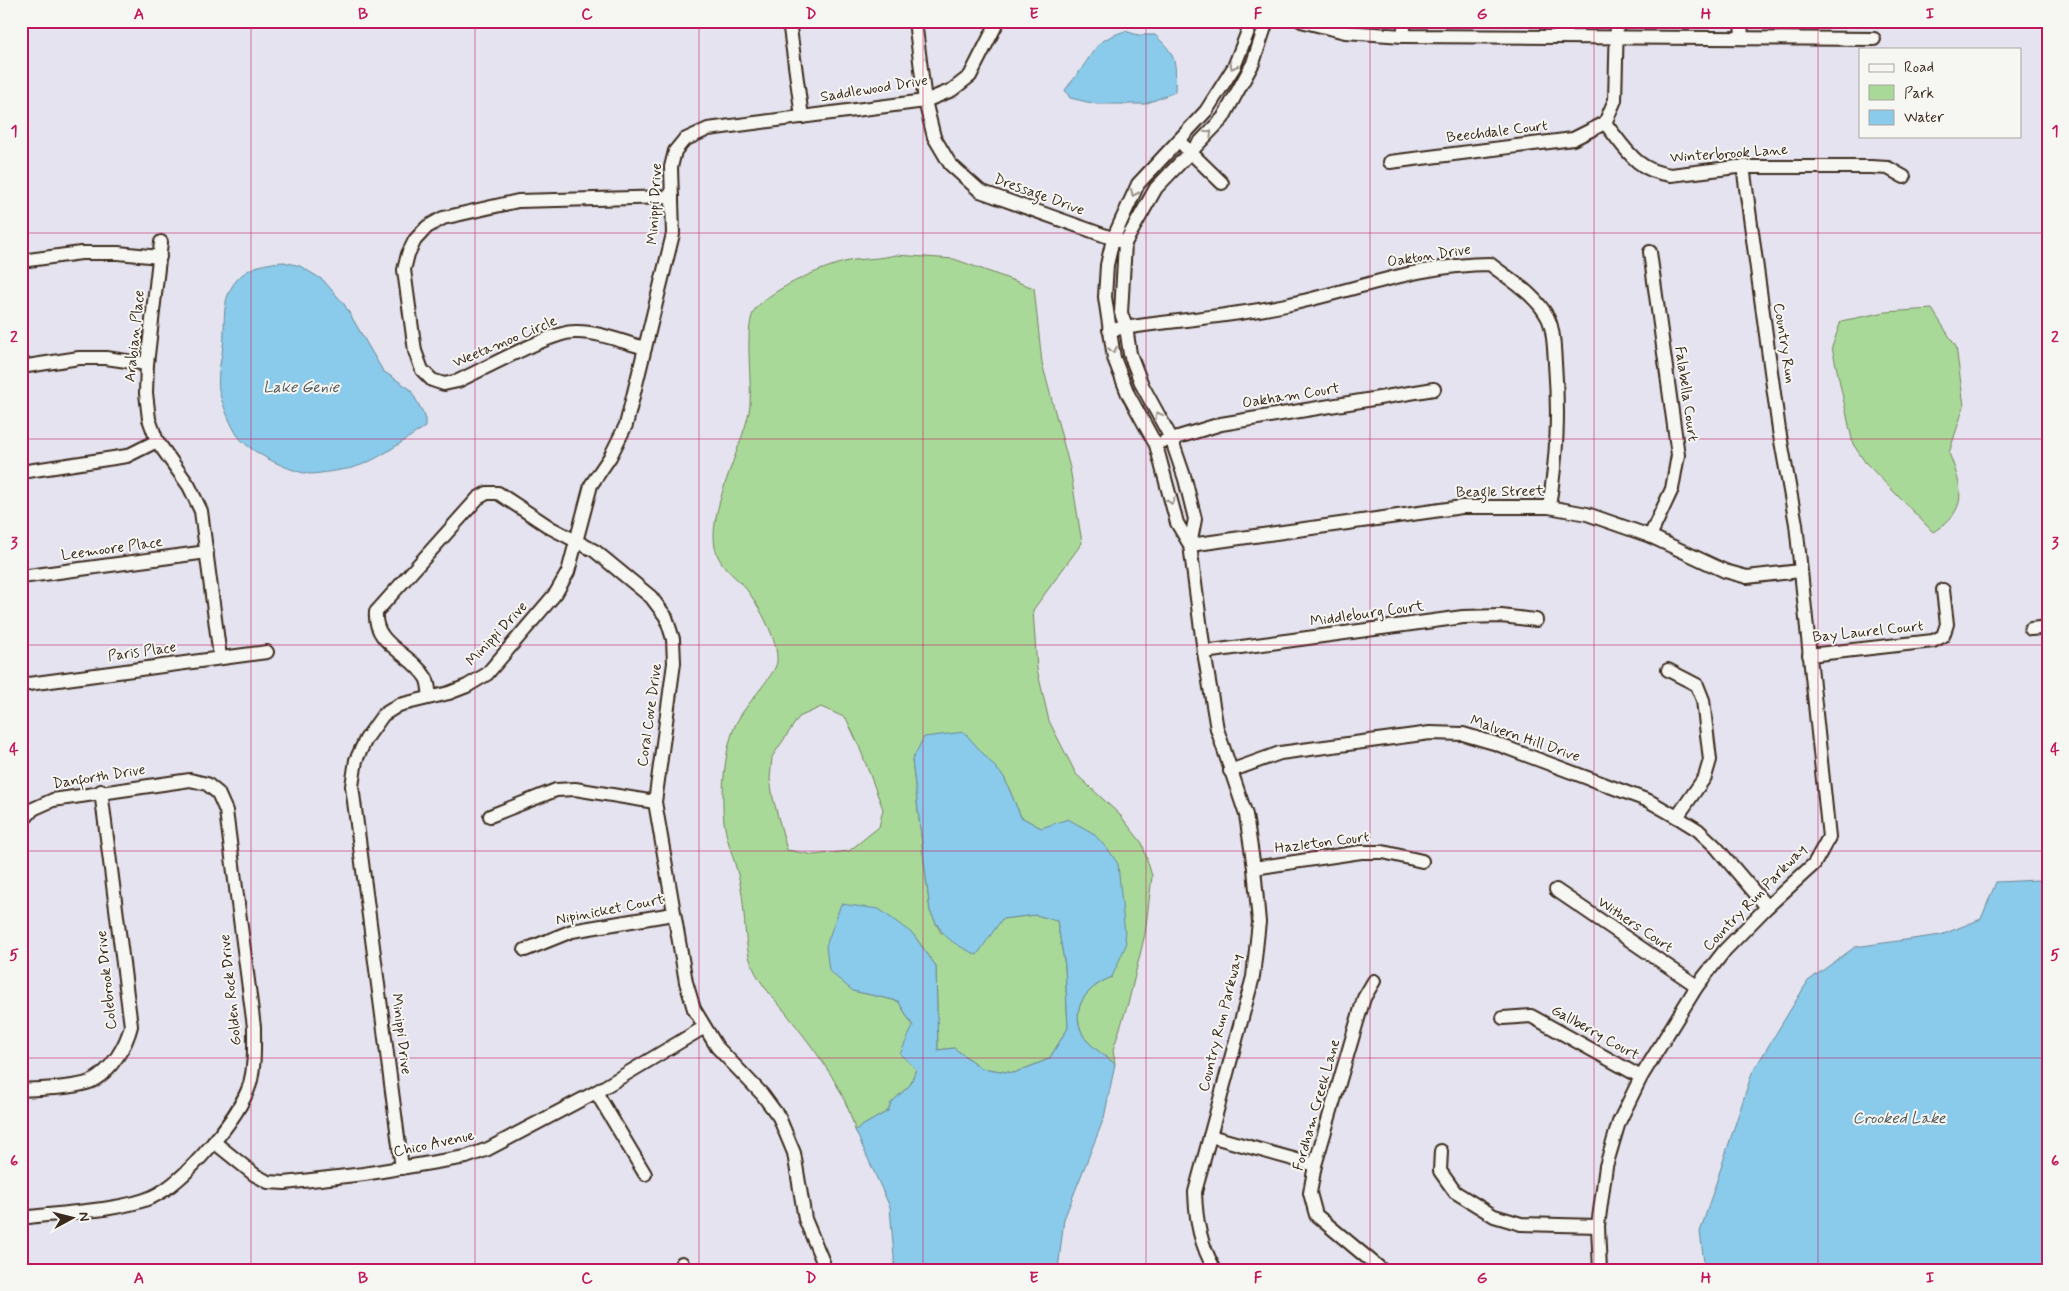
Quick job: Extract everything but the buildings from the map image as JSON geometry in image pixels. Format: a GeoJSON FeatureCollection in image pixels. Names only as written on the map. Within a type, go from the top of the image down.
{"type":"FeatureCollection","features":[{"type":"Feature","properties":{"kind":"street"},"geometry":{"type":"LineString","coordinates":[[790,21],[802,117]]}},
{"type":"Feature","properties":{"kind":"street","name":"Dressage Drive"},"geometry":{"type":"LineString","coordinates":[[915,21],[925,100],[934,137],[950,164],[980,191],[1119,241]]}},
{"type":"Feature","properties":{"kind":"street","name":"Saddlewood Drive"},"geometry":{"type":"LineString","coordinates":[[746,123],[925,100],[952,90],[970,76],[998,21]]}},
{"type":"Feature","properties":{"kind":"street","name":"Country Run Parkway"},"geometry":{"type":"LineString","coordinates":[[1190,545],[1177,523],[1156,446],[1128,394],[1114,358],[1105,297],[1108,265],[1119,241],[1138,184],[1206,111],[1234,67],[1252,21]]}},
{"type":"Feature","properties":{"kind":"street","name":"Country Run Parkway"},"geometry":{"type":"LineString","coordinates":[[1215,1270],[1204,1251],[1196,1223],[1195,1192],[1253,977],[1259,922],[1254,868],[1246,815],[1216,729],[1190,545],[1195,519],[1185,479],[1171,438],[1139,378],[1130,354],[1122,313],[1119,241],[1156,188],[1222,118],[1241,88],[1259,50],[1267,21]]}},
{"type":"Feature","properties":{"kind":"street"},"geometry":{"type":"LineString","coordinates":[[1301,21],[1346,32],[1403,36],[1874,39]]}},
{"type":"Feature","properties":{"kind":"street"},"geometry":{"type":"LineString","coordinates":[[1403,36],[1404,21]]}},
{"type":"Feature","properties":{"kind":"street"},"geometry":{"type":"LineString","coordinates":[[1606,123],[1615,100],[1617,21]]}},
{"type":"Feature","properties":{"kind":"street"},"geometry":{"type":"LineString","coordinates":[[1741,21],[1742,37]]}},
{"type":"Feature","properties":{"kind":"street","name":"Minippi Drive"},"geometry":{"type":"LineString","coordinates":[[402,1168],[352,786],[356,760],[366,739],[383,716],[399,705],[430,698],[467,686],[487,674],[556,593],[568,572],[591,485],[610,457],[626,424],[673,234],[671,167],[675,151],[684,140],[708,129],[746,123]]}},
{"type":"Feature","properties":{"kind":"street","name":"Beechdale Court"},"geometry":{"type":"LineString","coordinates":[[1390,162],[1573,138],[1606,123]]}},
{"type":"Feature","properties":{"kind":"street","name":"Winterbrook Lane"},"geometry":{"type":"LineString","coordinates":[[1606,123],[1638,164],[1649,171],[1671,175],[1743,166],[1871,167],[1888,168],[1904,177]]}},
{"type":"Feature","properties":{"kind":"street"},"geometry":{"type":"LineString","coordinates":[[1179,140],[1222,183]]}},
{"type":"Feature","properties":{"kind":"street","name":"Country Run"},"geometry":{"type":"LineString","coordinates":[[1743,166],[1780,430],[1796,524]]}},
{"type":"Feature","properties":{"kind":"street","name":"Weetamoo Circle"},"geometry":{"type":"LineString","coordinates":[[645,348],[589,333],[572,332],[555,336],[458,381],[444,384],[432,380],[422,370],[417,357],[404,270],[408,254],[415,240],[426,227],[443,218],[518,201],[672,197]]}},
{"type":"Feature","properties":{"kind":"street","name":"Arabian Place"},"geometry":{"type":"LineString","coordinates":[[161,242],[147,364],[146,393],[149,419],[157,441],[201,510],[220,657]]}},
{"type":"Feature","properties":{"kind":"street","name":"Falabella Court"},"geometry":{"type":"LineString","coordinates":[[1650,252],[1678,455],[1672,489],[1650,536]]}},
{"type":"Feature","properties":{"kind":"street"},"geometry":{"type":"LineString","coordinates":[[21,261],[81,253],[118,253],[160,257]]}},
{"type":"Feature","properties":{"kind":"street","name":"Oakton Drive"},"geometry":{"type":"LineString","coordinates":[[1109,330],[1242,314],[1288,305],[1394,277],[1447,266],[1490,264],[1532,296],[1548,319],[1554,346],[1559,410],[1557,454],[1549,507]]}},
{"type":"Feature","properties":{"kind":"street"},"geometry":{"type":"LineString","coordinates":[[21,366],[79,358],[106,358],[147,364]]}},
{"type":"Feature","properties":{"kind":"street","name":"Oakham Court"},"geometry":{"type":"LineString","coordinates":[[1156,446],[1171,438],[1221,424],[1434,389]]}},
{"type":"Feature","properties":{"kind":"street"},"geometry":{"type":"LineString","coordinates":[[21,472],[127,456],[157,441]]}},
{"type":"Feature","properties":{"kind":"street","name":"Coral Cove Drive"},"geometry":{"type":"LineString","coordinates":[[430,698],[426,679],[378,633],[375,622],[376,612],[478,498],[487,493],[498,493],[552,528],[578,540],[594,551],[651,597],[666,617],[673,640],[674,663],[655,802],[686,982],[694,1009],[703,1028],[717,1047],[762,1094],[779,1117],[794,1152],[805,1219],[823,1262],[824,1270]]}},
{"type":"Feature","properties":{"kind":"street","name":"Beagle Street"},"geometry":{"type":"LineString","coordinates":[[1190,545],[1462,507],[1549,507],[1587,514],[1650,536],[1725,572],[1747,577],[1800,571]]}},
{"type":"Feature","properties":{"kind":"street","name":"Country Run Parkway"},"geometry":{"type":"LineString","coordinates":[[1600,1270],[1598,1226],[1606,1166],[1619,1122],[1641,1077],[1696,986],[1725,950],[1767,907],[1814,864],[1829,836],[1796,524]]}},
{"type":"Feature","properties":{"kind":"street","name":"Leemoore Place"},"geometry":{"type":"LineString","coordinates":[[21,577],[207,552]]}},
{"type":"Feature","properties":{"kind":"street","name":"Bay Laurel Court"},"geometry":{"type":"LineString","coordinates":[[1809,655],[1933,641],[1943,636],[1947,624],[1943,590]]}},
{"type":"Feature","properties":{"kind":"street","name":"Middleburg Court"},"geometry":{"type":"LineString","coordinates":[[1204,652],[1463,617],[1501,616],[1536,620]]}},
{"type":"Feature","properties":{"kind":"street"},"geometry":{"type":"LineString","coordinates":[[2031,629],[2048,627]]}},
{"type":"Feature","properties":{"kind":"street","name":"Paris Place"},"geometry":{"type":"LineString","coordinates":[[21,685],[266,652]]}},
{"type":"Feature","properties":{"kind":"street"},"geometry":{"type":"LineString","coordinates":[[1668,670],[1697,685],[1703,700],[1710,760],[1705,777],[1678,817]]}},
{"type":"Feature","properties":{"kind":"street","name":"Malvern Hill Drive"},"geometry":{"type":"LineString","coordinates":[[1230,771],[1280,753],[1430,734],[1463,734],[1494,742],[1640,798],[1678,817],[1698,830],[1716,847],[1767,907]]}},
{"type":"Feature","properties":{"kind":"street","name":"Danforth Drive"},"geometry":{"type":"LineString","coordinates":[[21,823],[33,809],[53,800],[101,791],[190,780]]}},
{"type":"Feature","properties":{"kind":"street","name":"Golden Rock Drive"},"geometry":{"type":"LineString","coordinates":[[21,1218],[131,1204],[152,1197],[169,1187],[214,1142],[241,1103],[250,1084],[254,1057],[254,1027],[226,811],[218,793],[207,784],[190,780]]}},
{"type":"Feature","properties":{"kind":"street"},"geometry":{"type":"LineString","coordinates":[[490,816],[556,790],[575,790],[655,802]]}},
{"type":"Feature","properties":{"kind":"street","name":"Colebrook Drive"},"geometry":{"type":"LineString","coordinates":[[21,1090],[58,1088],[94,1080],[117,1057],[127,1040],[131,1026],[101,791]]}},
{"type":"Feature","properties":{"kind":"street","name":"Hazleton Court"},"geometry":{"type":"LineString","coordinates":[[1254,868],[1361,852],[1383,852],[1422,861]]}},
{"type":"Feature","properties":{"kind":"street","name":"Withers Court"},"geometry":{"type":"LineString","coordinates":[[1556,890],[1696,986]]}},
{"type":"Feature","properties":{"kind":"street","name":"Nipinicket Court"},"geometry":{"type":"LineString","coordinates":[[525,950],[572,931],[673,914]]}},
{"type":"Feature","properties":{"kind":"street","name":"Fordham Creek Lane"},"geometry":{"type":"LineString","coordinates":[[1374,981],[1364,998],[1315,1165],[1310,1194],[1316,1215],[1382,1270]]}},
{"type":"Feature","properties":{"kind":"street","name":"Gallberry Court"},"geometry":{"type":"LineString","coordinates":[[1503,1018],[1531,1016],[1641,1077]]}},
{"type":"Feature","properties":{"kind":"street","name":"Chico Avenue"},"geometry":{"type":"LineString","coordinates":[[214,1142],[255,1175],[268,1182],[285,1184],[466,1157],[488,1148],[596,1092],[703,1028]]}},
{"type":"Feature","properties":{"kind":"street"},"geometry":{"type":"LineString","coordinates":[[596,1092],[645,1174]]}},
{"type":"Feature","properties":{"kind":"street"},"geometry":{"type":"LineString","coordinates":[[1210,1136],[1315,1165]]}},
{"type":"Feature","properties":{"kind":"street"},"geometry":{"type":"LineString","coordinates":[[1441,1151],[1440,1172],[1455,1192],[1494,1216],[1521,1224],[1598,1226]]}},
{"type":"Feature","properties":{"kind":"green space"},"geometry":{"type":"Polygon","coordinates":[[[896,255],[954,259],[1034,288],[1042,363],[1070,468],[1082,543],[1033,610],[1037,669],[1049,721],[1076,774],[1120,815],[1142,843],[1152,876],[1145,934],[1129,1000],[1113,1050],[1115,1064],[1085,1038],[1079,1025],[1078,1016],[1079,1007],[1088,992],[1112,977],[1041,828],[1021,817],[1004,777],[912,760],[930,911],[941,933],[1001,919],[1036,915],[1057,921],[1065,966],[1068,1028],[1049,1059],[1014,1073],[981,1068],[954,1048],[938,1050],[936,966],[913,934],[853,991],[898,1001],[913,1026],[916,1069],[910,1085],[891,1103],[888,1111],[855,1130],[844,1098],[827,1068],[764,986],[755,972],[749,956],[741,888],[724,822],[724,774],[734,728],[744,711],[771,675],[777,662],[777,654],[772,634],[762,614],[747,590],[726,569],[720,560],[714,540],[719,504],[749,412],[749,341],[752,316],[756,308],[764,300],[788,285],[830,266],[854,260],[896,255]],[[821,707],[799,717],[772,757],[770,779],[773,798],[787,850],[814,855],[849,851],[879,827],[883,809],[846,718],[821,707]]]}},
{"type":"Feature","properties":{"kind":"green space"},"geometry":{"type":"Polygon","coordinates":[[[1932,309],[1956,347],[1964,406],[1949,453],[1960,488],[1958,507],[1945,524],[1933,532],[1865,462],[1853,444],[1832,347],[1841,321],[1886,312],[1932,309]]]}},
{"type":"Feature","properties":{"kind":"water"},"geometry":{"type":"Polygon","coordinates":[[[1125,31],[1138,35],[1155,35],[1163,42],[1174,60],[1176,74],[1175,92],[1145,104],[1096,104],[1070,98],[1065,90],[1095,49],[1108,38],[1125,31]]]}},
{"type":"Feature","properties":{"kind":"water","name":"Lake Genie"},"geometry":{"type":"Polygon","coordinates":[[[284,262],[300,266],[323,280],[344,304],[383,371],[410,389],[425,416],[425,427],[380,456],[362,465],[349,469],[314,474],[303,473],[282,466],[251,449],[235,432],[226,413],[219,392],[218,379],[226,304],[231,288],[241,276],[252,269],[265,264],[284,262]]]}},
{"type":"Feature","properties":{"kind":"water"},"geometry":{"type":"Polygon","coordinates":[[[964,732],[1004,777],[1021,817],[1041,828],[1068,819],[1093,833],[1118,864],[1126,945],[1112,977],[1088,992],[1079,1007],[1078,1016],[1079,1025],[1085,1038],[1115,1064],[1104,1118],[1064,1219],[1058,1270],[895,1270],[890,1207],[855,1130],[888,1111],[891,1103],[910,1085],[916,1069],[900,1054],[913,1026],[898,1001],[853,991],[829,971],[826,946],[841,904],[879,909],[913,934],[936,966],[938,1050],[954,1048],[981,1068],[1014,1073],[1049,1059],[1068,1028],[1065,966],[1057,921],[1036,915],[1002,919],[977,955],[948,938],[930,911],[912,760],[924,737],[964,732]]]}},
{"type":"Feature","properties":{"kind":"water","name":"Crooked Lake"},"geometry":{"type":"Polygon","coordinates":[[[2039,880],[2048,899],[2048,1270],[1705,1270],[1700,1232],[1752,1073],[1808,981],[1855,947],[1941,935],[1981,919],[1996,882],[2039,880]]]}}]}
